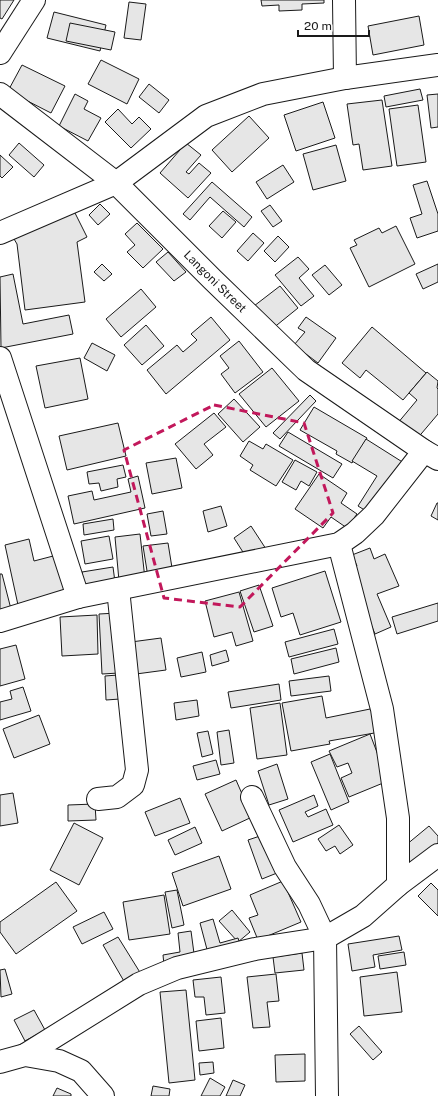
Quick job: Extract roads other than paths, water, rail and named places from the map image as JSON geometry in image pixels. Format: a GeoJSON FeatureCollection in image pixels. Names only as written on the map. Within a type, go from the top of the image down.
{"type":"FeatureCollection","features":[{"type":"Feature","properties":{"kind":"street"},"geometry":{"type":"LineString","coordinates":[[0,53],[34,0]]}},
{"type":"Feature","properties":{"kind":"street"},"geometry":{"type":"LineString","coordinates":[[344,0],[345,78]]}},
{"type":"Feature","properties":{"kind":"street"},"geometry":{"type":"LineString","coordinates":[[0,233],[116,183],[206,116],[263,94],[345,78],[438,65]]}},
{"type":"Feature","properties":{"kind":"street","name":"Langoni Street"},"geometry":{"type":"LineString","coordinates":[[0,94],[116,183],[306,370],[431,455]]}},
{"type":"Feature","properties":{"kind":"street"},"geometry":{"type":"LineString","coordinates":[[0,358],[78,597]]}},
{"type":"Feature","properties":{"kind":"street"},"geometry":{"type":"LineString","coordinates":[[0,621],[78,597],[339,544],[355,533],[374,515],[431,455]]}},
{"type":"Feature","properties":{"kind":"street"},"geometry":{"type":"LineString","coordinates":[[339,544],[382,709],[398,818],[398,885]]}},
{"type":"Feature","properties":{"kind":"street"},"geometry":{"type":"LineString","coordinates":[[98,799],[116,797],[133,785],[137,770],[118,588]]}},
{"type":"Feature","properties":{"kind":"street"},"geometry":{"type":"LineString","coordinates":[[252,797],[285,867],[309,904],[325,938],[327,1096]]}},
{"type":"Feature","properties":{"kind":"street"},"geometry":{"type":"LineString","coordinates":[[0,1062],[25,1056],[139,984],[177,968],[255,949],[325,938],[364,916],[398,885],[438,855]]}},
{"type":"Feature","properties":{"kind":"street"},"geometry":{"type":"LineString","coordinates":[[25,1056],[59,1061],[81,1071],[103,1096]]}}]}
